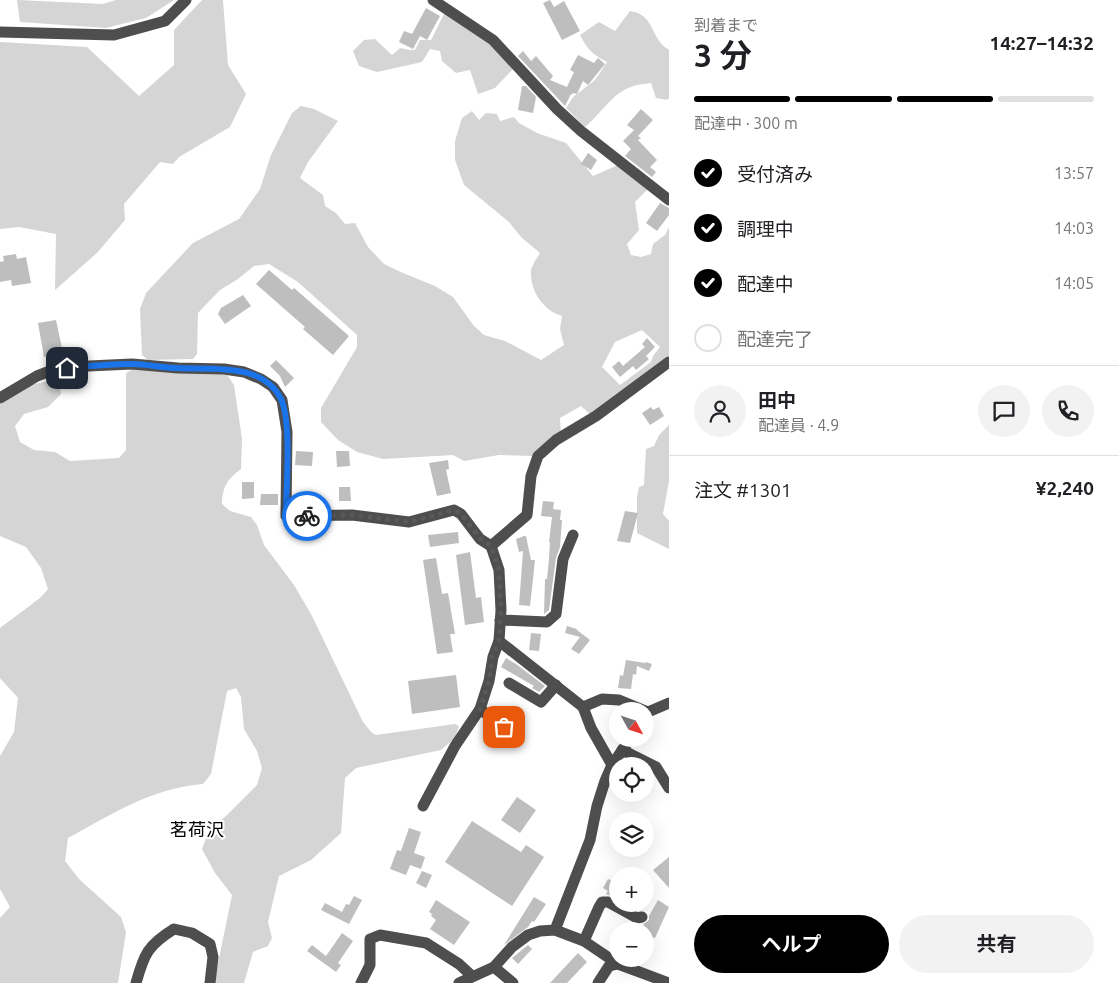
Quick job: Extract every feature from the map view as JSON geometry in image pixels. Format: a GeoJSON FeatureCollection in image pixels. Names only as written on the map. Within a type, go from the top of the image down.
{"type":"FeatureCollection","features":[{"type":"Feature","properties":{"kind":"street"},"geometry":{"type":"LineString","coordinates":[[0,32],[114,35],[165,20],[186,0]]}},
{"type":"Feature","properties":{"kind":"street"},"geometry":{"type":"LineString","coordinates":[[434,0],[494,40],[581,131],[669,200]]}},
{"type":"Feature","properties":{"kind":"street"},"geometry":{"type":"LineString","coordinates":[[491,546],[527,515],[531,476],[538,456],[556,440],[596,416],[669,362]]}},
{"type":"Feature","properties":{"kind":"street"},"geometry":{"type":"LineString","coordinates":[[0,398],[37,376],[67,368],[132,364],[224,369],[244,372],[274,387],[282,400],[287,432],[286,516],[352,515],[409,522],[454,510],[461,514],[480,538],[491,546],[499,570],[501,610],[499,641],[492,657],[489,681],[480,709],[454,746],[423,806]]}},
{"type":"Feature","properties":{"kind":"street"},"geometry":{"type":"LineString","coordinates":[[500,620],[547,622],[556,614],[563,559],[572,535]]}},
{"type":"Feature","properties":{"kind":"street"},"geometry":{"type":"LineString","coordinates":[[499,641],[583,707],[591,728],[609,760]]}},
{"type":"Feature","properties":{"kind":"street"},"geometry":{"type":"LineString","coordinates":[[509,682],[541,702],[556,685]]}},
{"type":"Feature","properties":{"kind":"street"},"geometry":{"type":"LineString","coordinates":[[583,707],[602,699],[623,702]]}},
{"type":"Feature","properties":{"kind":"street"},"geometry":{"type":"LineString","coordinates":[[654,710],[669,703]]}},
{"type":"Feature","properties":{"kind":"street"},"geometry":{"type":"LineString","coordinates":[[480,709],[516,736]]}},
{"type":"Feature","properties":{"kind":"street"},"geometry":{"type":"LineString","coordinates":[[617,757],[622,750],[656,767],[669,788]]}},
{"type":"Feature","properties":{"kind":"street"},"geometry":{"type":"LineString","coordinates":[[554,930],[590,840],[597,806],[609,772]]}},
{"type":"Feature","properties":{"kind":"street"},"geometry":{"type":"LineString","coordinates":[[584,941],[602,902],[608,902],[637,918],[642,917]]}},
{"type":"Feature","properties":{"kind":"street"},"geometry":{"type":"LineString","coordinates":[[136,983],[143,957],[158,939],[174,929],[192,934],[210,944],[212,957],[210,983]]}},
{"type":"Feature","properties":{"kind":"street"},"geometry":{"type":"LineString","coordinates":[[459,983],[494,967],[512,947],[528,935],[540,931],[554,930],[584,941],[609,958]]}},
{"type":"Feature","properties":{"kind":"street"},"geometry":{"type":"LineString","coordinates":[[361,983],[370,965],[370,939],[380,935],[426,943],[460,964],[472,976]]}},
{"type":"Feature","properties":{"kind":"street"},"geometry":{"type":"LineString","coordinates":[[598,983],[609,966]]}},
{"type":"Feature","properties":{"kind":"street"},"geometry":{"type":"LineString","coordinates":[[494,967],[513,983]]}},
{"type":"Feature","properties":{"kind":"street"},"geometry":{"type":"LineString","coordinates":[[626,967],[669,983]]}},
{"type":"Feature","properties":{"kind":"shaded area"},"geometry":{"type":"Polygon","coordinates":[[[17,0],[103,4],[116,0],[174,0],[146,18],[106,28],[20,22],[17,0]]]}},
{"type":"Feature","properties":{"kind":"shaded area"},"geometry":{"type":"Polygon","coordinates":[[[202,0],[223,0],[228,65],[246,94],[230,127],[179,157],[173,164],[160,162],[124,204],[125,220],[97,253],[55,290],[56,234],[19,227],[0,229],[0,42],[87,47],[139,96],[174,65],[174,30],[202,0]]]}},
{"type":"Feature","properties":{"kind":"shaded area"},"geometry":{"type":"Polygon","coordinates":[[[630,11],[646,18],[660,42],[669,50],[669,98],[667,100],[656,98],[651,83],[633,86],[612,99],[585,127],[566,108],[573,97],[595,80],[607,62],[591,51],[580,35],[599,22],[615,31],[630,11]]]}},
{"type":"Feature","properties":{"kind":"shaded area"},"geometry":{"type":"Polygon","coordinates":[[[445,12],[494,45],[513,69],[495,88],[478,94],[470,70],[456,73],[442,61],[440,51],[430,49],[422,62],[377,72],[359,66],[353,51],[364,40],[375,39],[392,55],[400,48],[415,50],[420,40],[431,40],[445,12]]]}},
{"type":"Feature","properties":{"kind":"shaded area"},"geometry":{"type":"Polygon","coordinates":[[[301,106],[314,109],[338,121],[308,162],[300,178],[323,195],[325,206],[336,213],[345,224],[355,223],[368,247],[384,264],[435,286],[453,297],[474,326],[484,335],[505,341],[541,360],[564,345],[560,329],[562,316],[549,309],[535,292],[531,271],[540,253],[521,237],[509,222],[464,185],[455,160],[455,141],[462,118],[472,111],[479,120],[486,113],[497,114],[500,121],[514,117],[519,123],[537,133],[566,143],[593,176],[618,165],[654,183],[635,202],[639,230],[627,244],[631,255],[641,257],[651,254],[653,244],[665,235],[669,227],[669,356],[591,415],[581,406],[560,418],[561,434],[533,456],[499,455],[464,461],[453,455],[383,459],[357,452],[338,440],[321,422],[321,408],[357,347],[357,335],[298,282],[269,264],[254,266],[220,290],[198,313],[197,354],[193,359],[148,360],[142,355],[140,309],[146,293],[193,243],[239,219],[260,189],[271,155],[292,113],[301,106]],[[642,330],[615,342],[602,367],[620,385],[651,362],[660,347],[642,330]]]}},
{"type":"Feature","properties":{"kind":"shaded area"},"geometry":{"type":"Polygon","coordinates":[[[134,369],[226,373],[234,385],[242,439],[241,469],[226,484],[222,504],[230,511],[251,517],[257,525],[264,545],[294,585],[312,616],[363,722],[371,732],[376,735],[455,724],[459,726],[455,738],[441,750],[356,768],[345,778],[341,833],[311,860],[279,876],[268,922],[272,938],[268,946],[253,952],[244,983],[214,983],[232,895],[215,873],[202,849],[209,830],[257,785],[262,768],[257,751],[244,729],[241,697],[236,688],[227,691],[211,774],[203,784],[184,786],[149,797],[117,811],[68,838],[65,861],[79,879],[121,917],[126,932],[118,983],[0,983],[0,918],[10,907],[0,889],[0,756],[14,732],[18,698],[0,678],[0,628],[40,598],[48,589],[41,568],[26,547],[0,536],[0,404],[30,385],[53,380],[59,384],[61,394],[48,407],[24,414],[15,426],[20,442],[34,450],[55,452],[70,461],[119,458],[126,450],[126,373],[134,369]]]}},
{"type":"Feature","properties":{"kind":"shaded area"},"geometry":{"type":"Polygon","coordinates":[[[669,425],[669,481],[663,514],[669,521],[669,549],[637,533],[637,497],[639,487],[644,485],[646,449],[654,446],[659,435],[669,425]]]}},
{"type":"Feature","properties":{"kind":"building"},"geometry":{"type":"Polygon","coordinates":[[[550,0],[554,7],[564,1],[580,31],[562,40],[543,3],[550,0]]]}},
{"type":"Feature","properties":{"kind":"building"},"geometry":{"type":"Polygon","coordinates":[[[426,8],[440,16],[427,40],[420,36],[413,49],[399,42],[404,31],[412,34],[426,8]]]}},
{"type":"Feature","properties":{"kind":"building"},"geometry":{"type":"Polygon","coordinates":[[[523,51],[531,61],[536,56],[553,76],[550,80],[567,87],[574,72],[570,70],[578,55],[594,63],[598,58],[605,64],[588,85],[583,81],[577,94],[571,94],[565,106],[518,56],[523,51]]]}},
{"type":"Feature","properties":{"kind":"building"},"geometry":{"type":"Polygon","coordinates":[[[522,86],[526,86],[536,97],[533,113],[518,110],[522,86]]]}},
{"type":"Feature","properties":{"kind":"building"},"geometry":{"type":"Polygon","coordinates":[[[641,109],[653,120],[638,136],[641,138],[638,140],[657,160],[650,167],[656,172],[652,177],[625,156],[631,149],[623,141],[634,130],[627,125],[641,109]]]}},
{"type":"Feature","properties":{"kind":"building"},"geometry":{"type":"Polygon","coordinates":[[[588,153],[597,160],[591,170],[581,164],[588,153]]]}},
{"type":"Feature","properties":{"kind":"building"},"geometry":{"type":"Polygon","coordinates":[[[660,203],[669,208],[669,215],[657,231],[646,223],[660,203]]]}},
{"type":"Feature","properties":{"kind":"building"},"geometry":{"type":"Polygon","coordinates":[[[16,254],[17,259],[26,257],[31,283],[12,286],[11,280],[0,282],[0,262],[4,261],[3,256],[16,254]]]}},
{"type":"Feature","properties":{"kind":"building"},"geometry":{"type":"Polygon","coordinates":[[[269,270],[292,290],[294,288],[349,336],[333,355],[303,329],[305,327],[256,284],[269,270]]]}},
{"type":"Feature","properties":{"kind":"building"},"geometry":{"type":"Polygon","coordinates":[[[243,295],[251,306],[225,324],[218,314],[221,308],[243,295]]]}},
{"type":"Feature","properties":{"kind":"building"},"geometry":{"type":"Polygon","coordinates":[[[56,320],[63,353],[44,357],[38,323],[56,320]]]}},
{"type":"Feature","properties":{"kind":"building"},"geometry":{"type":"Polygon","coordinates":[[[647,338],[655,347],[646,356],[649,359],[636,370],[633,366],[620,377],[612,367],[619,361],[623,366],[645,347],[642,344],[647,338]]]}},
{"type":"Feature","properties":{"kind":"building"},"geometry":{"type":"Polygon","coordinates":[[[276,360],[294,378],[285,387],[280,376],[270,366],[276,360]]]}},
{"type":"Feature","properties":{"kind":"building"},"geometry":{"type":"Polygon","coordinates":[[[651,407],[653,410],[659,407],[664,416],[650,425],[642,413],[651,407]]]}},
{"type":"Feature","properties":{"kind":"building"},"geometry":{"type":"Polygon","coordinates":[[[296,451],[313,452],[312,466],[295,465],[296,451]]]}},
{"type":"Feature","properties":{"kind":"building"},"geometry":{"type":"Polygon","coordinates":[[[336,451],[349,451],[350,466],[337,467],[336,451]]]}},
{"type":"Feature","properties":{"kind":"building"},"geometry":{"type":"Polygon","coordinates":[[[448,460],[449,469],[446,470],[451,493],[437,496],[429,463],[448,460]]]}},
{"type":"Feature","properties":{"kind":"building"},"geometry":{"type":"Polygon","coordinates":[[[242,482],[254,482],[254,498],[242,499],[242,482]]]}},
{"type":"Feature","properties":{"kind":"building"},"geometry":{"type":"Polygon","coordinates":[[[339,487],[350,487],[351,501],[339,501],[339,487]]]}},
{"type":"Feature","properties":{"kind":"building"},"geometry":{"type":"Polygon","coordinates":[[[261,494],[278,494],[278,505],[260,505],[261,494]]]}},
{"type":"Feature","properties":{"kind":"building"},"geometry":{"type":"Polygon","coordinates":[[[543,501],[554,502],[553,509],[561,510],[560,520],[562,520],[560,547],[556,558],[549,610],[544,614],[545,579],[547,579],[552,517],[541,516],[543,501]]]}},
{"type":"Feature","properties":{"kind":"building"},"geometry":{"type":"Polygon","coordinates":[[[625,511],[638,513],[630,543],[617,541],[625,511]]]}},
{"type":"Feature","properties":{"kind":"building"},"geometry":{"type":"Polygon","coordinates":[[[458,532],[459,543],[430,547],[428,535],[458,532]]]}},
{"type":"Feature","properties":{"kind":"building"},"geometry":{"type":"Polygon","coordinates":[[[526,536],[531,560],[535,560],[530,606],[519,605],[523,551],[519,552],[516,539],[526,536]]]}},
{"type":"Feature","properties":{"kind":"building"},"geometry":{"type":"Polygon","coordinates":[[[470,552],[476,598],[481,597],[484,622],[465,625],[456,555],[470,552]]]}},
{"type":"Feature","properties":{"kind":"building"},"geometry":{"type":"Polygon","coordinates":[[[436,558],[442,594],[448,593],[455,634],[450,634],[453,652],[437,654],[423,560],[436,558]]]}},
{"type":"Feature","properties":{"kind":"building"},"geometry":{"type":"Polygon","coordinates":[[[567,626],[577,629],[590,640],[579,654],[571,649],[580,637],[565,633],[567,626]]]}},
{"type":"Feature","properties":{"kind":"building"},"geometry":{"type":"Polygon","coordinates":[[[531,633],[541,634],[539,651],[529,650],[531,633]]]}},
{"type":"Feature","properties":{"kind":"building"},"geometry":{"type":"Polygon","coordinates":[[[506,658],[545,686],[539,692],[532,688],[534,686],[501,667],[506,658]]]}},
{"type":"Feature","properties":{"kind":"building"},"geometry":{"type":"Polygon","coordinates":[[[626,660],[652,664],[649,671],[637,666],[636,675],[633,674],[631,689],[618,688],[620,675],[623,676],[626,660]]]}},
{"type":"Feature","properties":{"kind":"building"},"geometry":{"type":"Polygon","coordinates":[[[456,675],[460,707],[412,714],[408,681],[456,675]]]}},
{"type":"Feature","properties":{"kind":"building"},"geometry":{"type":"Polygon","coordinates":[[[517,797],[536,810],[520,833],[501,820],[517,797]]]}},
{"type":"Feature","properties":{"kind":"building"},"geometry":{"type":"Polygon","coordinates":[[[472,821],[521,852],[526,845],[544,857],[512,906],[445,862],[472,821]]]}},
{"type":"Feature","properties":{"kind":"building"},"geometry":{"type":"Polygon","coordinates":[[[409,828],[421,832],[414,853],[425,857],[421,869],[410,865],[406,875],[390,869],[397,850],[401,851],[409,828]]]}},
{"type":"Feature","properties":{"kind":"building"},"geometry":{"type":"Polygon","coordinates":[[[669,857],[669,888],[654,871],[669,857]]]}},
{"type":"Feature","properties":{"kind":"building"},"geometry":{"type":"Polygon","coordinates":[[[422,871],[432,875],[426,888],[416,883],[422,871]]]}},
{"type":"Feature","properties":{"kind":"building"},"geometry":{"type":"Polygon","coordinates":[[[609,879],[609,895],[606,894],[608,891],[603,888],[609,879]]]}},
{"type":"Feature","properties":{"kind":"building"},"geometry":{"type":"Polygon","coordinates":[[[354,896],[362,900],[349,924],[321,910],[325,903],[342,912],[346,904],[349,905],[354,896]]]}},
{"type":"Feature","properties":{"kind":"building"},"geometry":{"type":"Polygon","coordinates":[[[534,897],[546,904],[534,922],[532,921],[528,927],[504,945],[534,897]]]}},
{"type":"Feature","properties":{"kind":"building"},"geometry":{"type":"Polygon","coordinates":[[[436,900],[470,922],[454,945],[430,929],[436,920],[429,912],[436,900]]]}},
{"type":"Feature","properties":{"kind":"building"},"geometry":{"type":"Polygon","coordinates":[[[658,900],[669,907],[655,938],[654,922],[646,922],[651,912],[654,912],[654,907],[658,900]]]}},
{"type":"Feature","properties":{"kind":"building"},"geometry":{"type":"Polygon","coordinates":[[[342,933],[353,941],[338,963],[341,965],[336,972],[307,951],[312,945],[326,956],[342,933]]]}},
{"type":"Feature","properties":{"kind":"building"},"geometry":{"type":"Polygon","coordinates":[[[528,945],[532,949],[518,964],[512,958],[528,945]]]}},
{"type":"Feature","properties":{"kind":"building"},"geometry":{"type":"Polygon","coordinates":[[[578,953],[587,962],[567,983],[550,983],[578,953]]]}},
{"type":"Feature","properties":{"kind":"way so far"},"geometry":{"type":"LineString","coordinates":[[307,516],[352,515],[409,522],[454,510],[461,514],[480,538],[491,546],[499,570],[501,610],[499,641],[492,657],[489,681],[480,709],[504,727]]}},
{"type":"Feature","properties":{"kind":"district","name":"茗荷沢"},"geometry":{"type":"Point","coordinates":[197,830]}},
{"type":"Feature","properties":{"kind":"route"},"geometry":{"type":"LineString","coordinates":[[67,368],[132,364],[224,369],[244,372],[274,387],[282,400],[287,432],[286,516],[307,516]]}}]}
